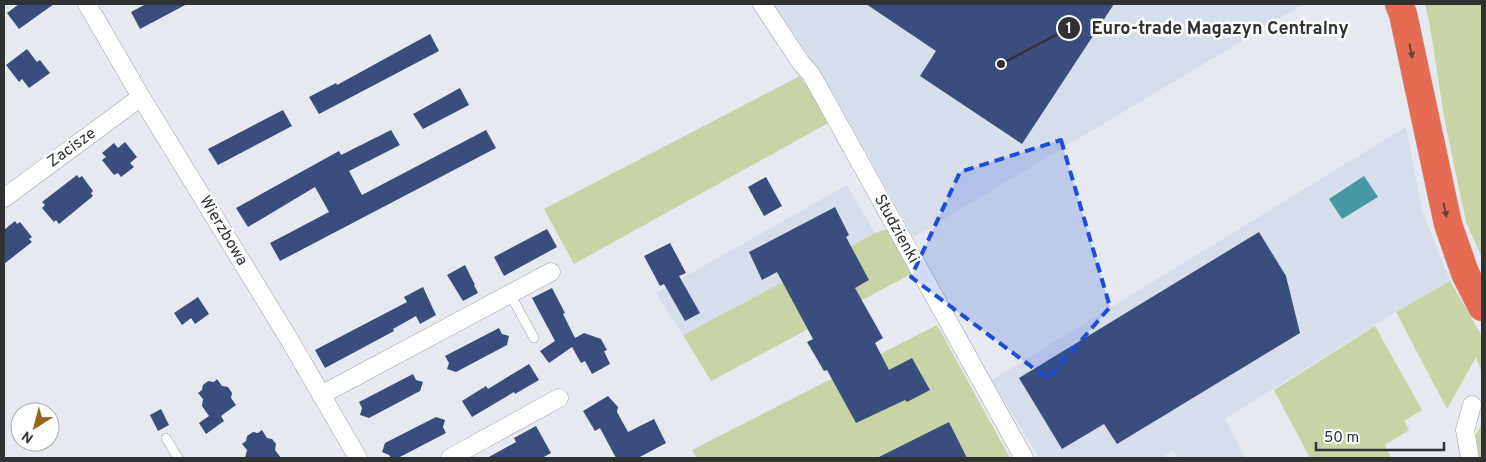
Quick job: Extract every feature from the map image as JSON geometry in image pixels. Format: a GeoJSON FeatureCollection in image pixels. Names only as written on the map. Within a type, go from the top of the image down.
{"type":"FeatureCollection","features":[{"type":"Feature","properties":{"kind":"highway"},"geometry":{"type":"LineString","coordinates":[[1399,4],[1403,14],[1448,224],[1465,273],[1482,307]]}},
{"type":"Feature","properties":{"kind":"street","name":"Wierzbowa"},"geometry":{"type":"LineString","coordinates":[[86,4],[289,339],[358,458]]}},
{"type":"Feature","properties":{"kind":"street","name":"Studzienki"},"geometry":{"type":"LineString","coordinates":[[762,4],[801,63],[811,74],[1024,458]]}},
{"type":"Feature","properties":{"kind":"street","name":"Zacisze"},"geometry":{"type":"LineString","coordinates":[[4,198],[141,97]]}},
{"type":"Feature","properties":{"kind":"street"},"geometry":{"type":"LineString","coordinates":[[321,396],[551,272]]}},
{"type":"Feature","properties":{"kind":"street"},"geometry":{"type":"LineString","coordinates":[[450,458],[559,398]]}},
{"type":"Feature","properties":{"kind":"street"},"geometry":{"type":"LineString","coordinates":[[1470,458],[1465,430],[1472,405]]}},
{"type":"Feature","properties":{"kind":"lane"},"geometry":{"type":"LineString","coordinates":[[510,294],[534,338]]}},
{"type":"Feature","properties":{"kind":"lane"},"geometry":{"type":"LineString","coordinates":[[166,438],[178,458]]}},
{"type":"Feature","properties":{"kind":"highlighted area"},"geometry":{"type":"Polygon","coordinates":[[[1061,140],[1110,307],[1048,379],[911,277],[960,172],[1061,140]]]}},
{"type":"Feature","properties":{"kind":"shaded area"},"geometry":{"type":"Polygon","coordinates":[[[768,4],[1304,4],[914,237],[824,78],[798,48],[768,4]]]}},
{"type":"Feature","properties":{"kind":"shaded area"},"geometry":{"type":"Polygon","coordinates":[[[1406,127],[1422,210],[1450,281],[1396,312],[1225,419],[1245,458],[1177,458],[1173,451],[1161,458],[1039,458],[992,380],[1406,127]]]}},
{"type":"Feature","properties":{"kind":"shaded area"},"geometry":{"type":"Polygon","coordinates":[[[847,185],[875,233],[683,335],[656,293],[847,185]]]}},
{"type":"Feature","properties":{"kind":"green space"},"geometry":{"type":"Polygon","coordinates":[[[1425,4],[1482,4],[1482,258],[1466,222],[1444,117],[1425,4]]]}},
{"type":"Feature","properties":{"kind":"green space"},"geometry":{"type":"Polygon","coordinates":[[[800,76],[830,122],[574,264],[544,209],[800,76]]]}},
{"type":"Feature","properties":{"kind":"green space"},"geometry":{"type":"Polygon","coordinates":[[[887,229],[911,274],[711,381],[683,335],[875,233],[887,229]]]}},
{"type":"Feature","properties":{"kind":"green space"},"geometry":{"type":"Polygon","coordinates":[[[1450,281],[1482,336],[1482,373],[1476,357],[1447,409],[1396,312],[1450,281]]]}},
{"type":"Feature","properties":{"kind":"green space"},"geometry":{"type":"Polygon","coordinates":[[[937,325],[1010,458],[697,458],[692,450],[937,325]]]}},
{"type":"Feature","properties":{"kind":"green space"},"geometry":{"type":"Polygon","coordinates":[[[1375,326],[1422,410],[1404,421],[1409,430],[1385,445],[1391,458],[1310,458],[1274,390],[1375,326]]]}},
{"type":"Feature","properties":{"kind":"green space"},"geometry":{"type":"Polygon","coordinates":[[[1482,423],[1482,458],[1479,458],[1476,435],[1482,423]]]}},
{"type":"Feature","properties":{"kind":"water"},"geometry":{"type":"Polygon","coordinates":[[[1364,176],[1378,197],[1342,219],[1329,199],[1364,176]]]}},
{"type":"Feature","properties":{"kind":"building"},"geometry":{"type":"Polygon","coordinates":[[[19,4],[54,4],[19,29],[7,13],[19,4]]]}},
{"type":"Feature","properties":{"kind":"building"},"geometry":{"type":"Polygon","coordinates":[[[146,4],[187,4],[140,29],[131,12],[146,4]]]}},
{"type":"Feature","properties":{"kind":"building"},"geometry":{"type":"Polygon","coordinates":[[[866,4],[1114,4],[1022,144],[920,76],[936,51],[866,4]]]}},
{"type":"Feature","properties":{"kind":"building"},"geometry":{"type":"Polygon","coordinates":[[[430,34],[439,51],[319,114],[309,97],[336,83],[337,85],[430,34]]]}},
{"type":"Feature","properties":{"kind":"building"},"geometry":{"type":"Polygon","coordinates":[[[27,49],[37,62],[40,60],[50,73],[29,88],[22,79],[19,82],[6,65],[27,49]]]}},
{"type":"Feature","properties":{"kind":"building"},"geometry":{"type":"Polygon","coordinates":[[[460,88],[469,105],[423,129],[413,114],[460,88]]]}},
{"type":"Feature","properties":{"kind":"building"},"geometry":{"type":"Polygon","coordinates":[[[283,110],[292,126],[218,165],[208,149],[283,110]]]}},
{"type":"Feature","properties":{"kind":"building"},"geometry":{"type":"Polygon","coordinates":[[[391,130],[400,145],[349,171],[362,195],[486,130],[496,148],[280,261],[270,243],[329,212],[315,187],[248,227],[236,208],[339,151],[341,155],[391,130]]]}},
{"type":"Feature","properties":{"kind":"building"},"geometry":{"type":"Polygon","coordinates":[[[125,142],[137,157],[130,163],[134,167],[121,177],[118,173],[114,175],[102,160],[106,157],[102,153],[114,143],[118,148],[125,142]]]}},
{"type":"Feature","properties":{"kind":"building"},"geometry":{"type":"Polygon","coordinates":[[[77,175],[79,178],[82,176],[93,191],[91,193],[93,196],[59,224],[56,220],[54,222],[42,208],[45,205],[42,202],[77,175]]]}},
{"type":"Feature","properties":{"kind":"building"},"geometry":{"type":"Polygon","coordinates":[[[766,177],[782,206],[764,216],[748,187],[766,177]]]}},
{"type":"Feature","properties":{"kind":"building"},"geometry":{"type":"Polygon","coordinates":[[[835,207],[849,235],[846,237],[869,280],[855,288],[883,338],[875,343],[889,370],[912,358],[930,390],[907,402],[905,400],[856,423],[827,370],[824,371],[807,342],[813,339],[777,272],[762,280],[749,252],[835,207]]]}},
{"type":"Feature","properties":{"kind":"building"},"geometry":{"type":"Polygon","coordinates":[[[15,221],[17,224],[20,222],[32,237],[29,239],[32,242],[4,264],[4,230],[15,221]]]}},
{"type":"Feature","properties":{"kind":"building"},"geometry":{"type":"Polygon","coordinates":[[[547,229],[557,247],[504,276],[494,257],[547,229]]]}},
{"type":"Feature","properties":{"kind":"building"},"geometry":{"type":"Polygon","coordinates":[[[1259,232],[1286,276],[1300,333],[1117,444],[1104,424],[1062,449],[1019,378],[1259,232]]]}},
{"type":"Feature","properties":{"kind":"building"},"geometry":{"type":"Polygon","coordinates":[[[670,243],[686,273],[679,276],[700,313],[685,321],[664,284],[660,286],[644,256],[670,243]]]}},
{"type":"Feature","properties":{"kind":"building"},"geometry":{"type":"Polygon","coordinates":[[[465,265],[478,293],[463,301],[447,275],[465,265]]]}},
{"type":"Feature","properties":{"kind":"building"},"geometry":{"type":"Polygon","coordinates":[[[423,287],[436,315],[420,324],[416,316],[393,329],[394,331],[325,368],[315,350],[407,302],[404,297],[423,287]]]}},
{"type":"Feature","properties":{"kind":"building"},"geometry":{"type":"Polygon","coordinates":[[[552,288],[575,338],[584,333],[601,339],[607,350],[604,351],[610,364],[592,374],[585,361],[581,363],[572,347],[549,363],[540,351],[555,341],[532,298],[552,288]]]}},
{"type":"Feature","properties":{"kind":"building"},"geometry":{"type":"Polygon","coordinates":[[[198,297],[209,314],[195,324],[191,318],[182,325],[174,313],[198,297]]]}},
{"type":"Feature","properties":{"kind":"building"},"geometry":{"type":"Polygon","coordinates":[[[499,328],[502,334],[509,336],[507,345],[456,372],[447,369],[449,363],[445,356],[499,328]]]}},
{"type":"Feature","properties":{"kind":"building"},"geometry":{"type":"Polygon","coordinates":[[[529,364],[539,380],[515,394],[514,392],[472,417],[462,401],[486,386],[488,389],[529,364]]]}},
{"type":"Feature","properties":{"kind":"building"},"geometry":{"type":"Polygon","coordinates":[[[413,374],[416,380],[423,382],[420,391],[369,418],[360,415],[362,408],[359,402],[413,374]]]}},
{"type":"Feature","properties":{"kind":"building"},"geometry":{"type":"Polygon","coordinates":[[[217,379],[222,386],[228,387],[232,393],[231,398],[236,405],[221,416],[224,421],[206,434],[199,423],[209,416],[202,406],[203,399],[198,393],[208,381],[214,382],[217,379]]]}},
{"type":"Feature","properties":{"kind":"building"},"geometry":{"type":"Polygon","coordinates":[[[608,396],[618,407],[617,412],[628,432],[654,419],[666,443],[638,458],[616,458],[600,428],[595,431],[583,411],[608,396]]]}},
{"type":"Feature","properties":{"kind":"building"},"geometry":{"type":"Polygon","coordinates":[[[161,409],[169,425],[158,431],[150,415],[161,409]]]}},
{"type":"Feature","properties":{"kind":"building"},"geometry":{"type":"Polygon","coordinates":[[[436,417],[445,420],[443,427],[446,433],[398,458],[391,458],[382,452],[385,443],[436,417]]]}},
{"type":"Feature","properties":{"kind":"building"},"geometry":{"type":"Polygon","coordinates":[[[949,422],[967,458],[877,458],[949,422]]]}},
{"type":"Feature","properties":{"kind":"building"},"geometry":{"type":"Polygon","coordinates":[[[536,426],[551,453],[542,458],[487,458],[516,442],[514,438],[536,426]]]}},
{"type":"Feature","properties":{"kind":"building"},"geometry":{"type":"Polygon","coordinates":[[[262,430],[267,438],[272,439],[276,444],[275,450],[281,458],[245,458],[247,450],[242,444],[246,441],[247,436],[262,430]]]}},
{"type":"Feature","properties":{"kind":"place","name":"Euro-trade Magazyn Centralny"},"geometry":{"type":"Point","coordinates":[1001,64]}}]}
